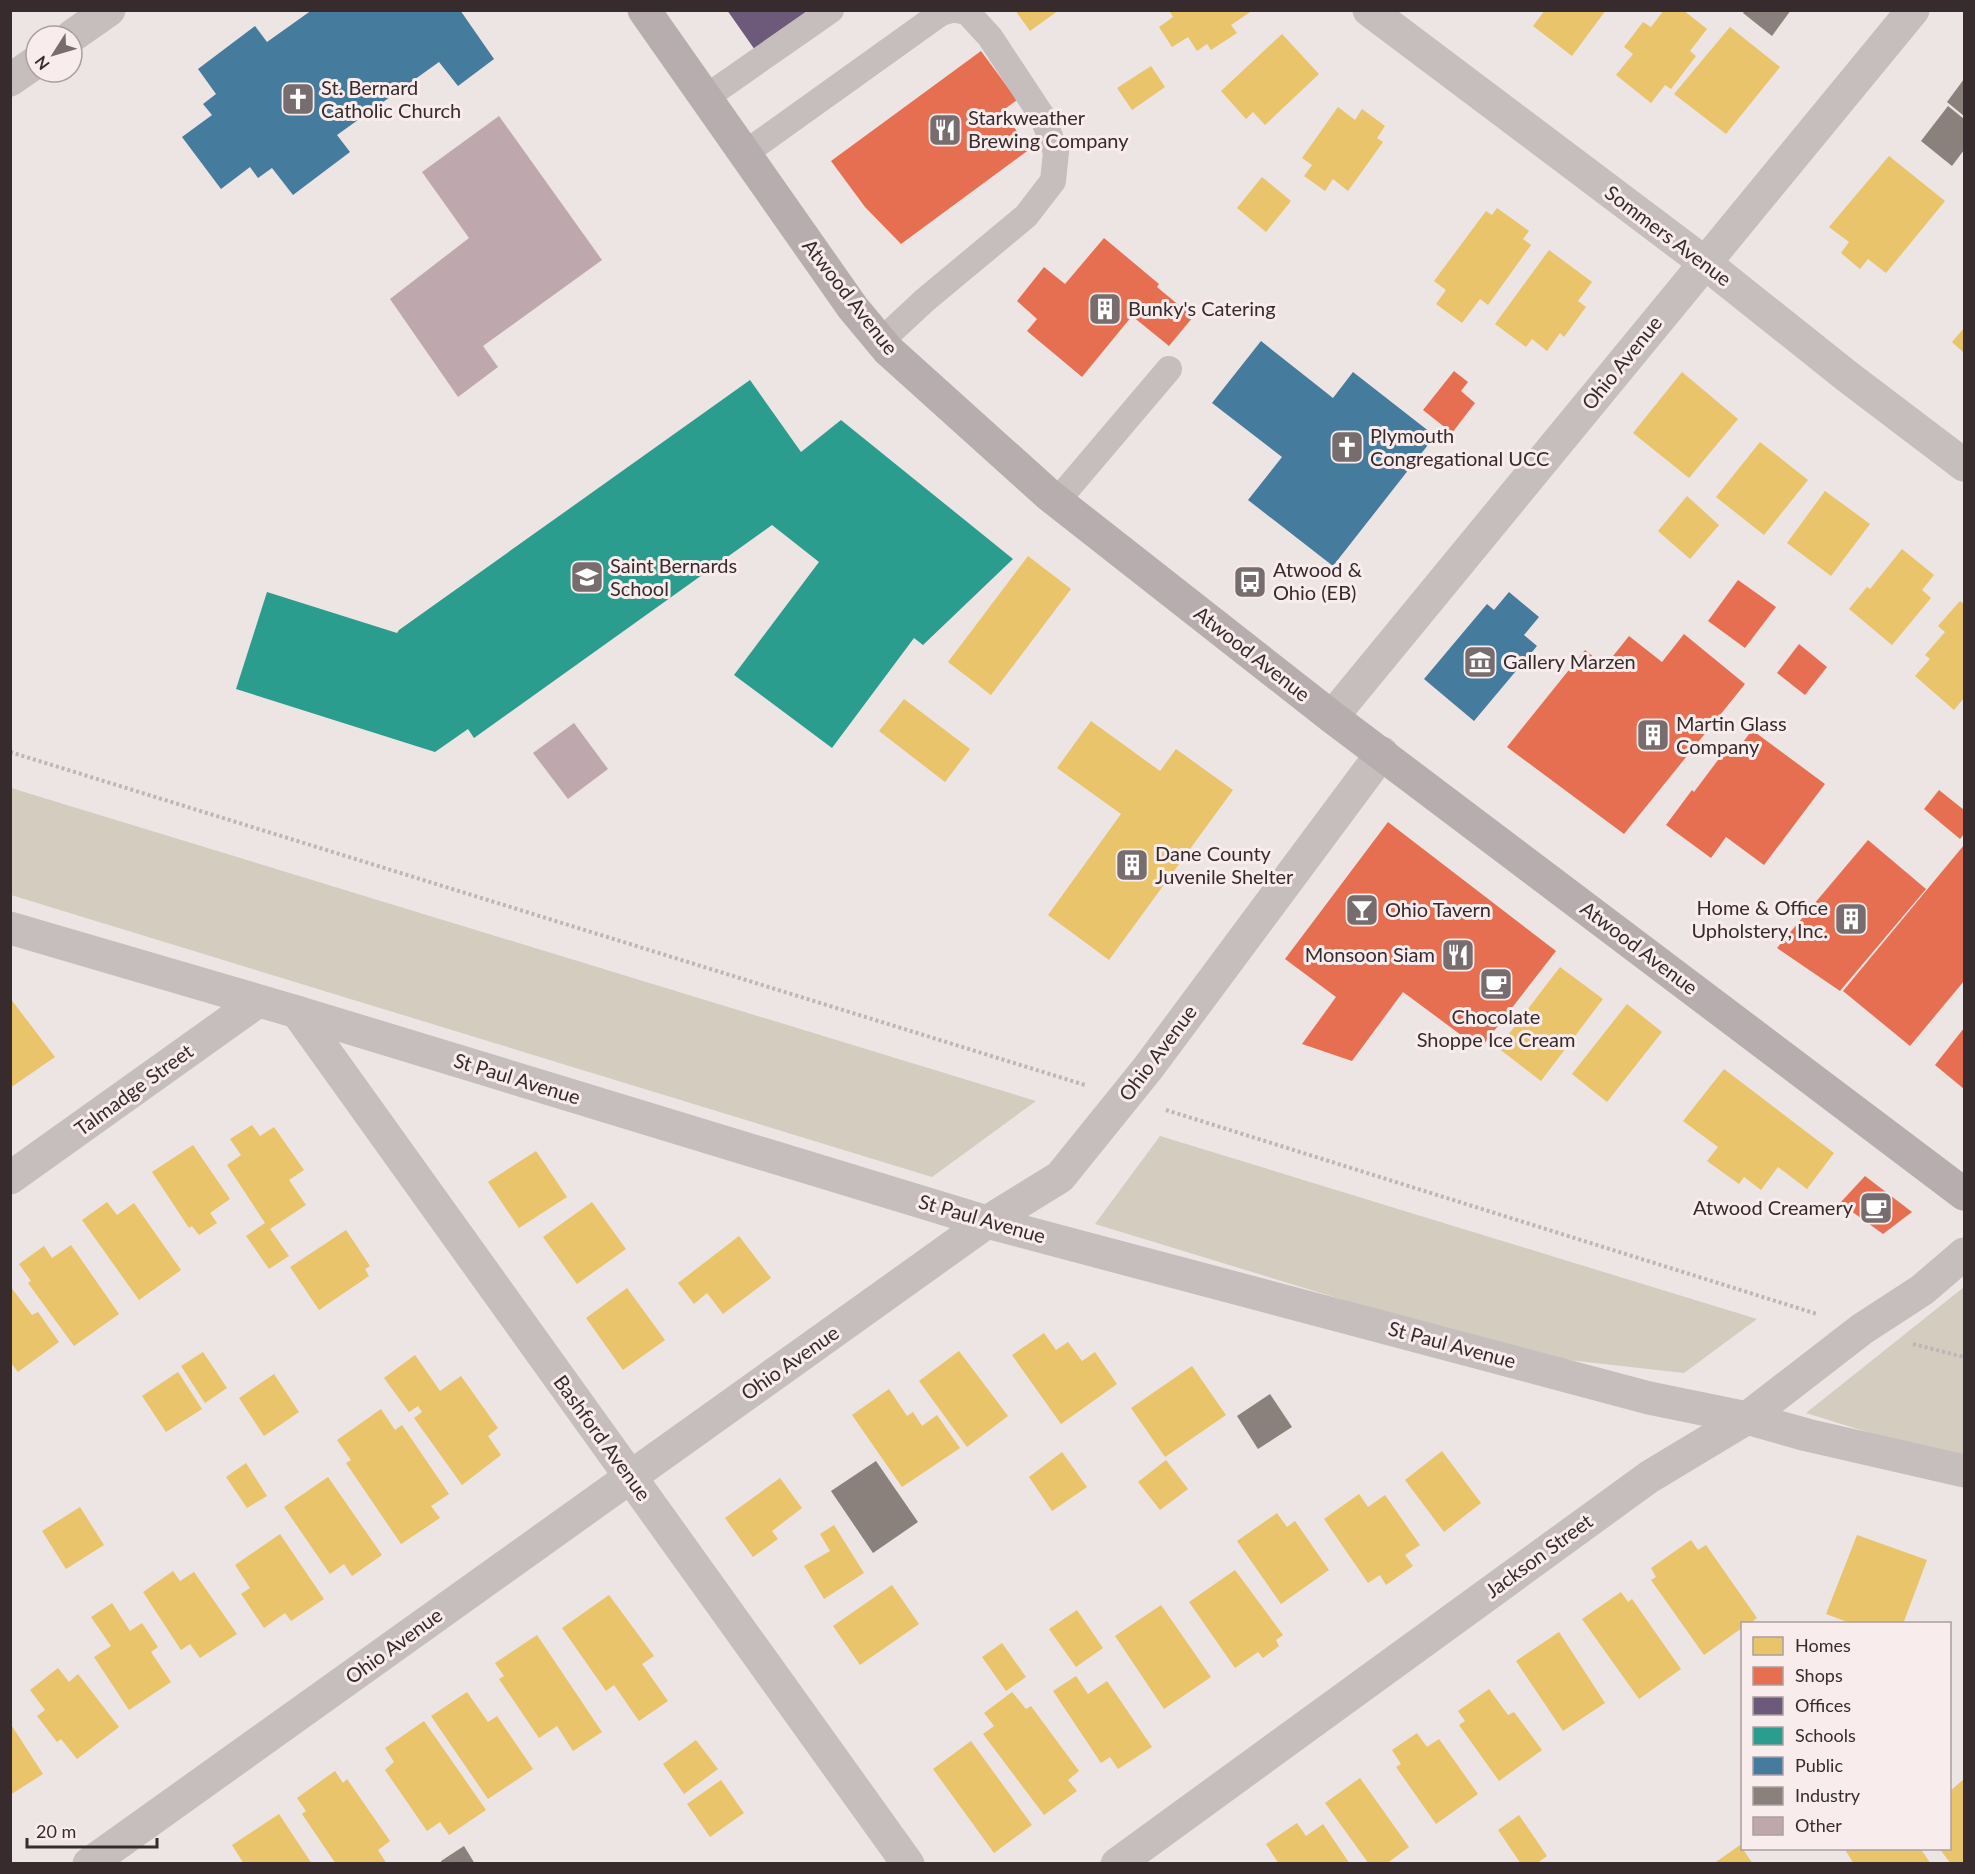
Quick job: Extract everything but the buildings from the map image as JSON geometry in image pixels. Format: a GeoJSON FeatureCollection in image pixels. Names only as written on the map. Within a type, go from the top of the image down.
{"type":"FeatureCollection","features":[{"type":"Feature","properties":{"kind":"street"},"geometry":{"type":"LineString","coordinates":[[84,28],[109,10]]}},
{"type":"Feature","properties":{"kind":"street","name":"Atwood Avenue"},"geometry":{"type":"LineString","coordinates":[[644,10],[853,308],[881,341],[993,446],[1057,501],[1332,717],[1965,1194]]}},
{"type":"Feature","properties":{"kind":"street","name":"Sommers Avenue"},"geometry":{"type":"LineString","coordinates":[[1369,10],[1705,263],[1848,377],[1965,465]]}},
{"type":"Feature","properties":{"kind":"street","name":"Ohio Avenue"},"geometry":{"type":"LineString","coordinates":[[1332,717],[1913,10]]}},
{"type":"Feature","properties":{"kind":"street"},"geometry":{"type":"LineString","coordinates":[[10,80],[24,70]]}},
{"type":"Feature","properties":{"kind":"street","name":"Ohio Avenue"},"geometry":{"type":"LineString","coordinates":[[89,1863],[987,1222],[1060,1177],[1142,1075],[1382,753]]}},
{"type":"Feature","properties":{"kind":"street","name":"St Paul Avenue"},"geometry":{"type":"LineString","coordinates":[[10,928],[297,1012],[987,1222],[1649,1398],[1747,1418],[1807,1435],[1965,1471]]}},
{"type":"Feature","properties":{"kind":"street","name":"Talmadge Street"},"geometry":{"type":"LineString","coordinates":[[10,1178],[258,1001]]}},
{"type":"Feature","properties":{"kind":"street","name":"Bashford Avenue"},"geometry":{"type":"LineString","coordinates":[[297,1012],[908,1863]]}},
{"type":"Feature","properties":{"kind":"street","name":"Jackson Street"},"geometry":{"type":"LineString","coordinates":[[1117,1863],[1649,1477],[1747,1418],[1862,1329],[1922,1290],[1965,1254]]}},
{"type":"Feature","properties":{"kind":"lane"},"geometry":{"type":"LineString","coordinates":[[705,98],[831,10]]}},
{"type":"Feature","properties":{"kind":"lane"},"geometry":{"type":"LineString","coordinates":[[744,154],[941,13],[951,10]]}},
{"type":"Feature","properties":{"kind":"lane"},"geometry":{"type":"LineString","coordinates":[[881,341],[925,300],[1026,216],[1053,181],[1056,152],[1042,116],[990,38],[968,12],[956,10]]}},
{"type":"Feature","properties":{"kind":"lane"},"geometry":{"type":"LineString","coordinates":[[1057,501],[1169,369]]}},
{"type":"Feature","properties":{"kind":"path"},"geometry":{"type":"LineString","coordinates":[[10,752],[1082,1084]]}},
{"type":"Feature","properties":{"kind":"path"},"geometry":{"type":"LineString","coordinates":[[1168,1110],[1801,1308]]}},
{"type":"Feature","properties":{"kind":"path"},"geometry":{"type":"LineString","coordinates":[[1924,1347],[1965,1357]]}},
{"type":"Feature","properties":{"kind":"shaded area"},"geometry":{"type":"Polygon","coordinates":[[[10,788],[1036,1101],[932,1177],[11,895],[10,788]]]}},
{"type":"Feature","properties":{"kind":"shaded area"},"geometry":{"type":"Polygon","coordinates":[[[1160,1136],[1757,1319],[1684,1373],[1524,1355],[1095,1224],[1160,1136]]]}},
{"type":"Feature","properties":{"kind":"shaded area"},"geometry":{"type":"Polygon","coordinates":[[[1964,1287],[1964,1458],[1919,1448],[1806,1413],[1964,1287]]]}},
{"type":"Feature","properties":{"kind":"place","name":"St. Bernard Catholic Church"},"geometry":{"type":"Point","coordinates":[298,99]}},
{"type":"Feature","properties":{"kind":"place","name":"Starkweather Brewing Company"},"geometry":{"type":"Point","coordinates":[945,130]}},
{"type":"Feature","properties":{"kind":"place","name":"Bunky's Catering"},"geometry":{"type":"Point","coordinates":[1105,309]}},
{"type":"Feature","properties":{"kind":"place","name":"Plymouth Congregational UCC"},"geometry":{"type":"Point","coordinates":[1347,447]}},
{"type":"Feature","properties":{"kind":"place","name":"Saint Bernards School"},"geometry":{"type":"Point","coordinates":[587,577]}},
{"type":"Feature","properties":{"kind":"place","name":"Atwood & Ohio (EB)"},"geometry":{"type":"Point","coordinates":[1250,582]}},
{"type":"Feature","properties":{"kind":"place","name":"Gallery Marzen"},"geometry":{"type":"Point","coordinates":[1480,662]}},
{"type":"Feature","properties":{"kind":"place","name":"Martin Glass Company"},"geometry":{"type":"Point","coordinates":[1653,735]}},
{"type":"Feature","properties":{"kind":"place","name":"Dane County Juvenile Shelter"},"geometry":{"type":"Point","coordinates":[1132,865]}},
{"type":"Feature","properties":{"kind":"place","name":"Ohio Tavern"},"geometry":{"type":"Point","coordinates":[1362,910]}},
{"type":"Feature","properties":{"kind":"place","name":"Home & Office Upholstery, Inc."},"geometry":{"type":"Point","coordinates":[1851,919]}},
{"type":"Feature","properties":{"kind":"place","name":"Monsoon Siam"},"geometry":{"type":"Point","coordinates":[1458,955]}},
{"type":"Feature","properties":{"kind":"place","name":"Chocolate Shoppe Ice Cream"},"geometry":{"type":"Point","coordinates":[1496,984]}},
{"type":"Feature","properties":{"kind":"place","name":"Atwood Creamery"},"geometry":{"type":"Point","coordinates":[1876,1208]}}]}
